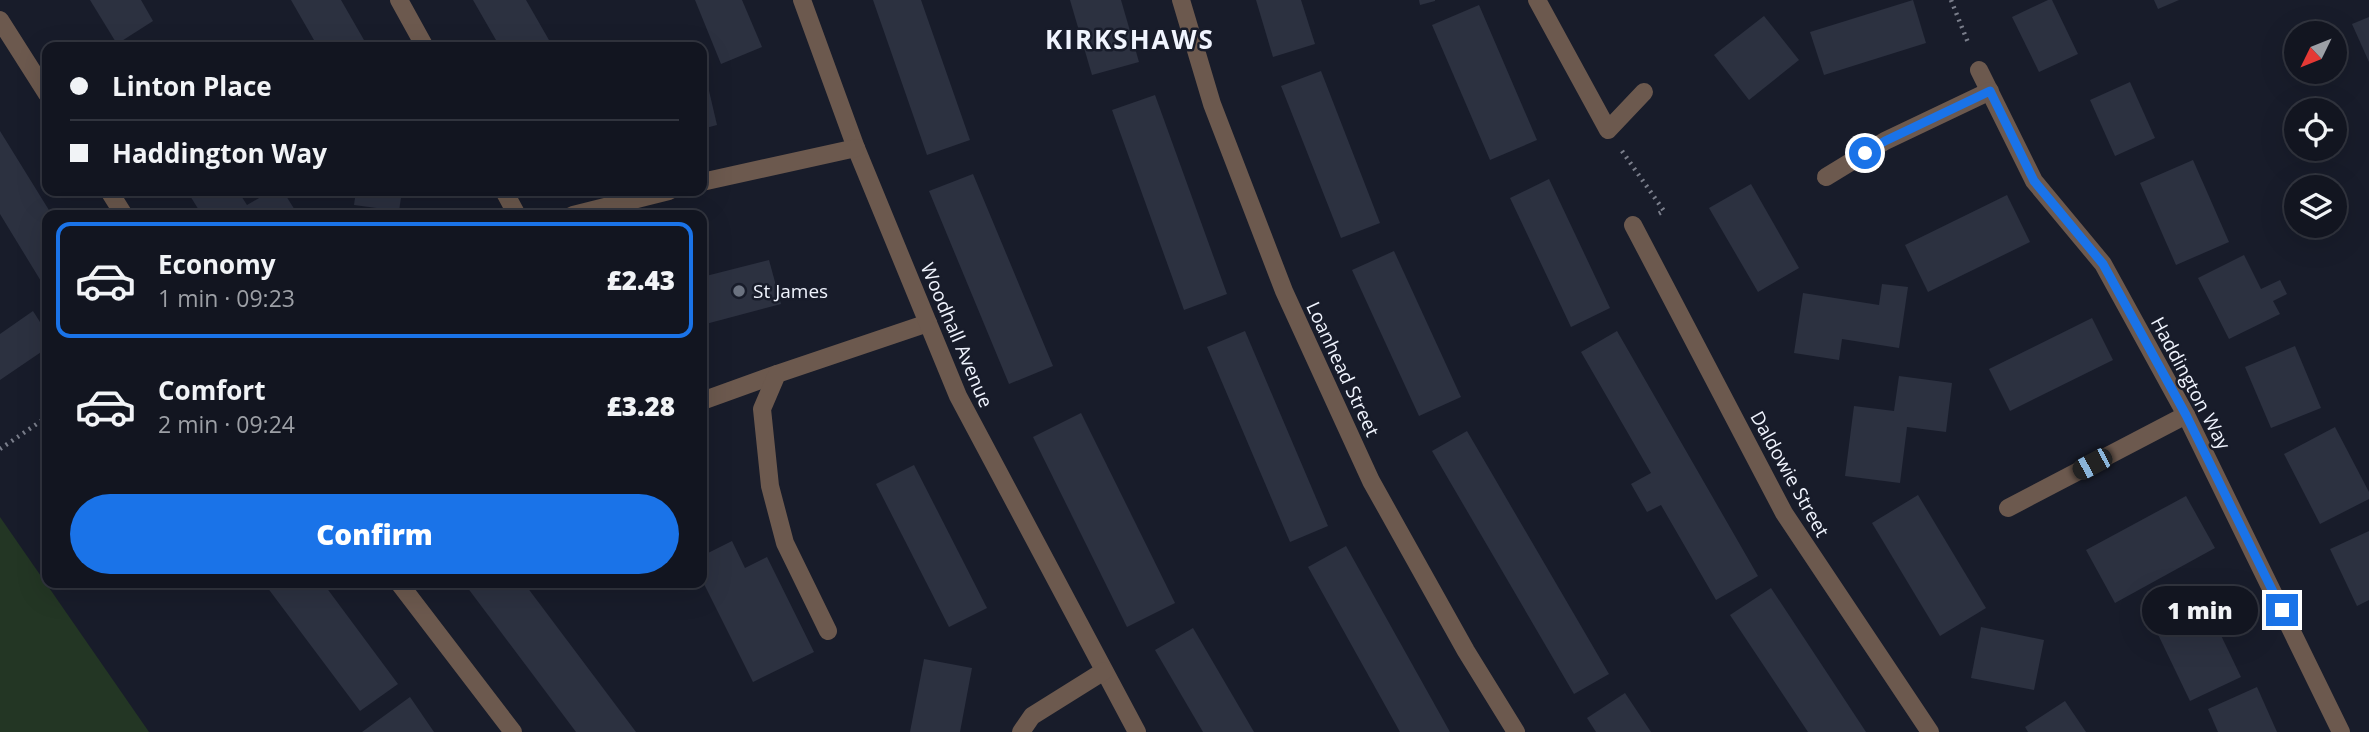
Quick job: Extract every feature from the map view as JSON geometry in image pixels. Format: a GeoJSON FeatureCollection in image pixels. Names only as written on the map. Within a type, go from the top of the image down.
{"type":"FeatureCollection","features":[{"type":"Feature","properties":{"kind":"street"},"geometry":{"type":"LineString","coordinates":[[399,0],[422,42]]}},
{"type":"Feature","properties":{"kind":"street","name":"Woodhall Avenue"},"geometry":{"type":"LineString","coordinates":[[802,0],[856,148],[958,396],[1137,732]]}},
{"type":"Feature","properties":{"kind":"street","name":"Loanhead Street"},"geometry":{"type":"LineString","coordinates":[[1181,0],[1212,104],[1284,291],[1324,380],[1377,493],[1466,651],[1516,732]]}},
{"type":"Feature","properties":{"kind":"street"},"geometry":{"type":"LineString","coordinates":[[1537,0],[1608,130],[1644,92]]}},
{"type":"Feature","properties":{"kind":"street"},"geometry":{"type":"LineString","coordinates":[[0,20],[42,86]]}},
{"type":"Feature","properties":{"kind":"street","name":"Haddington Way"},"geometry":{"type":"LineString","coordinates":[[1979,70],[2034,181],[2103,264],[2186,415],[2341,732]]}},
{"type":"Feature","properties":{"kind":"street"},"geometry":{"type":"LineString","coordinates":[[1826,177],[1885,141],[1990,91]]}},
{"type":"Feature","properties":{"kind":"street"},"geometry":{"type":"LineString","coordinates":[[707,181],[856,148]]}},
{"type":"Feature","properties":{"kind":"street"},"geometry":{"type":"LineString","coordinates":[[593,210],[649,196]]}},
{"type":"Feature","properties":{"kind":"street","name":"Daldowie Street"},"geometry":{"type":"LineString","coordinates":[[1633,225],[1784,513],[1930,732]]}},
{"type":"Feature","properties":{"kind":"street"},"geometry":{"type":"LineString","coordinates":[[707,399],[928,323]]}},
{"type":"Feature","properties":{"kind":"street"},"geometry":{"type":"LineString","coordinates":[[777,374],[762,409],[770,486],[785,543],[828,631]]}},
{"type":"Feature","properties":{"kind":"street"},"geometry":{"type":"LineString","coordinates":[[2008,509],[2186,415]]}},
{"type":"Feature","properties":{"kind":"street"},"geometry":{"type":"LineString","coordinates":[[403,588],[513,732]]}},
{"type":"Feature","properties":{"kind":"street"},"geometry":{"type":"LineString","coordinates":[[1021,732],[1032,716],[1104,671]]}},
{"type":"Feature","properties":{"kind":"path"},"geometry":{"type":"LineString","coordinates":[[1951,0],[1979,70]]}},
{"type":"Feature","properties":{"kind":"path"},"geometry":{"type":"LineString","coordinates":[[1608,130],[1664,211],[1633,225]]}},
{"type":"Feature","properties":{"kind":"path"},"geometry":{"type":"LineString","coordinates":[[0,449],[42,420]]}},
{"type":"Feature","properties":{"kind":"green space"},"geometry":{"type":"Polygon","coordinates":[[[0,517],[42,578],[42,588],[49,588],[149,732],[0,732],[0,517]]]}},
{"type":"Feature","properties":{"kind":"building"},"geometry":{"type":"Polygon","coordinates":[[[90,0],[141,0],[153,21],[120,42],[116,42],[90,0]]]}},
{"type":"Feature","properties":{"kind":"building"},"geometry":{"type":"Polygon","coordinates":[[[291,0],[341,0],[365,42],[315,42],[291,0]]]}},
{"type":"Feature","properties":{"kind":"building"},"geometry":{"type":"Polygon","coordinates":[[[473,0],[526,0],[550,42],[497,42],[473,0]]]}},
{"type":"Feature","properties":{"kind":"building"},"geometry":{"type":"Polygon","coordinates":[[[695,0],[742,0],[762,47],[721,64],[695,0]]]}},
{"type":"Feature","properties":{"kind":"building"},"geometry":{"type":"Polygon","coordinates":[[[873,0],[921,0],[970,140],[927,155],[873,0]]]}},
{"type":"Feature","properties":{"kind":"building"},"geometry":{"type":"Polygon","coordinates":[[[1070,0],[1121,0],[1139,62],[1092,75],[1070,0]]]}},
{"type":"Feature","properties":{"kind":"building"},"geometry":{"type":"Polygon","coordinates":[[[1256,0],[1301,0],[1315,44],[1273,57],[1256,0]]]}},
{"type":"Feature","properties":{"kind":"building"},"geometry":{"type":"Polygon","coordinates":[[[1419,0],[1435,0],[1435,1],[1420,5],[1419,0]]]}},
{"type":"Feature","properties":{"kind":"building"},"geometry":{"type":"Polygon","coordinates":[[[1913,0],[1926,43],[1824,75],[1810,32],[1913,0]]]}},
{"type":"Feature","properties":{"kind":"building"},"geometry":{"type":"Polygon","coordinates":[[[2052,0],[2078,54],[2039,72],[2012,17],[2052,0]]]}},
{"type":"Feature","properties":{"kind":"building"},"geometry":{"type":"Polygon","coordinates":[[[2154,0],[2179,0],[2158,9],[2154,0]]]}},
{"type":"Feature","properties":{"kind":"building"},"geometry":{"type":"Polygon","coordinates":[[[1479,5],[1537,140],[1490,160],[1432,25],[1479,5]]]}},
{"type":"Feature","properties":{"kind":"building"},"geometry":{"type":"Polygon","coordinates":[[[1764,16],[1799,60],[1749,100],[1714,55],[1764,16]]]}},
{"type":"Feature","properties":{"kind":"building"},"geometry":{"type":"Polygon","coordinates":[[[2369,17],[2369,62],[2352,24],[2369,17]]]}},
{"type":"Feature","properties":{"kind":"building"},"geometry":{"type":"Polygon","coordinates":[[[1321,71],[1380,223],[1341,238],[1281,86],[1321,71]]]}},
{"type":"Feature","properties":{"kind":"building"},"geometry":{"type":"Polygon","coordinates":[[[707,82],[717,125],[707,128],[707,82]]]}},
{"type":"Feature","properties":{"kind":"building"},"geometry":{"type":"Polygon","coordinates":[[[2130,82],[2155,138],[2115,156],[2090,100],[2130,82]]]}},
{"type":"Feature","properties":{"kind":"building"},"geometry":{"type":"Polygon","coordinates":[[[1155,95],[1227,294],[1184,310],[1112,110],[1155,95]]]}},
{"type":"Feature","properties":{"kind":"building"},"geometry":{"type":"Polygon","coordinates":[[[0,131],[49,210],[42,210],[42,283],[0,214],[0,131]]]}},
{"type":"Feature","properties":{"kind":"building"},"geometry":{"type":"Polygon","coordinates":[[[2193,160],[2229,242],[2176,265],[2140,183],[2193,160]]]}},
{"type":"Feature","properties":{"kind":"building"},"geometry":{"type":"Polygon","coordinates":[[[973,174],[1053,366],[1009,384],[929,191],[973,174]]]}},
{"type":"Feature","properties":{"kind":"building"},"geometry":{"type":"Polygon","coordinates":[[[1549,179],[1610,308],[1571,327],[1510,198],[1549,179]]]}},
{"type":"Feature","properties":{"kind":"building"},"geometry":{"type":"Polygon","coordinates":[[[1751,184],[1799,268],[1758,292],[1709,208],[1751,184]]]}},
{"type":"Feature","properties":{"kind":"building"},"geometry":{"type":"Polygon","coordinates":[[[2007,195],[2030,242],[1928,292],[1905,245],[2007,195]]]}},
{"type":"Feature","properties":{"kind":"building"},"geometry":{"type":"Polygon","coordinates":[[[190,196],[241,196],[247,205],[262,196],[286,196],[295,210],[199,210],[190,196]]]}},
{"type":"Feature","properties":{"kind":"building"},"geometry":{"type":"Polygon","coordinates":[[[355,196],[401,196],[399,210],[354,205],[355,196]]]}},
{"type":"Feature","properties":{"kind":"building"},"geometry":{"type":"Polygon","coordinates":[[[1394,251],[1461,397],[1419,416],[1352,270],[1394,251]]]}},
{"type":"Feature","properties":{"kind":"building"},"geometry":{"type":"Polygon","coordinates":[[[2244,255],[2261,289],[2280,280],[2287,294],[2273,301],[2280,314],[2229,339],[2198,278],[2244,255]]]}},
{"type":"Feature","properties":{"kind":"building","name":"St James"},"geometry":{"type":"Polygon","coordinates":[[[769,260],[781,304],[707,324],[707,276],[769,260]]]}},
{"type":"Feature","properties":{"kind":"building"},"geometry":{"type":"Polygon","coordinates":[[[1882,284],[1908,287],[1899,348],[1842,339],[1839,360],[1794,353],[1803,293],[1879,305],[1882,284]]]}},
{"type":"Feature","properties":{"kind":"building"},"geometry":{"type":"Polygon","coordinates":[[[33,311],[42,325],[42,351],[0,380],[0,334],[33,311]]]}},
{"type":"Feature","properties":{"kind":"building"},"geometry":{"type":"Polygon","coordinates":[[[2092,318],[2113,360],[2010,411],[1989,369],[2092,318]]]}},
{"type":"Feature","properties":{"kind":"building"},"geometry":{"type":"Polygon","coordinates":[[[1245,331],[1328,526],[1290,542],[1207,347],[1245,331]]]}},
{"type":"Feature","properties":{"kind":"building"},"geometry":{"type":"Polygon","coordinates":[[[1617,331],[1758,576],[1716,600],[1661,505],[1647,512],[1631,484],[1651,473],[1581,352],[1617,331]]]}},
{"type":"Feature","properties":{"kind":"building"},"geometry":{"type":"Polygon","coordinates":[[[2295,346],[2321,408],[2271,428],[2245,367],[2295,346]]]}},
{"type":"Feature","properties":{"kind":"building"},"geometry":{"type":"Polygon","coordinates":[[[1899,376],[1952,383],[1946,432],[1907,427],[1900,483],[1845,476],[1854,406],[1894,411],[1899,376]]]}},
{"type":"Feature","properties":{"kind":"building"},"geometry":{"type":"Polygon","coordinates":[[[1081,413],[1175,603],[1127,627],[1033,437],[1081,413]]]}},
{"type":"Feature","properties":{"kind":"building"},"geometry":{"type":"Polygon","coordinates":[[[2335,427],[2369,492],[2369,499],[2320,524],[2284,454],[2335,427]]]}},
{"type":"Feature","properties":{"kind":"building"},"geometry":{"type":"Polygon","coordinates":[[[1467,431],[1609,674],[1574,694],[1432,451],[1467,431]]]}},
{"type":"Feature","properties":{"kind":"building"},"geometry":{"type":"Polygon","coordinates":[[[914,465],[987,608],[949,627],[876,484],[914,465]]]}},
{"type":"Feature","properties":{"kind":"building"},"geometry":{"type":"Polygon","coordinates":[[[1918,495],[1986,608],[1940,636],[1872,523],[1918,495]]]}},
{"type":"Feature","properties":{"kind":"building"},"geometry":{"type":"Polygon","coordinates":[[[2186,496],[2215,548],[2115,603],[2086,550],[2186,496]]]}},
{"type":"Feature","properties":{"kind":"building"},"geometry":{"type":"Polygon","coordinates":[[[2369,531],[2369,600],[2357,606],[2330,549],[2369,531]]]}},
{"type":"Feature","properties":{"kind":"building"},"geometry":{"type":"Polygon","coordinates":[[[732,541],[745,568],[767,557],[814,652],[753,682],[706,588],[707,554],[732,541]]]}},
{"type":"Feature","properties":{"kind":"building"},"geometry":{"type":"Polygon","coordinates":[[[1346,546],[1450,732],[1400,732],[1308,567],[1346,546]]]}},
{"type":"Feature","properties":{"kind":"building"},"geometry":{"type":"Polygon","coordinates":[[[268,588],[327,588],[398,684],[360,711],[268,588]]]}},
{"type":"Feature","properties":{"kind":"building"},"geometry":{"type":"Polygon","coordinates":[[[468,588],[528,588],[636,732],[576,732],[468,588]]]}},
{"type":"Feature","properties":{"kind":"building"},"geometry":{"type":"Polygon","coordinates":[[[1771,588],[1866,732],[1808,732],[1730,615],[1771,588]]]}},
{"type":"Feature","properties":{"kind":"building"},"geometry":{"type":"Polygon","coordinates":[[[2203,598],[2241,677],[2190,701],[2152,622],[2203,598]]]}},
{"type":"Feature","properties":{"kind":"building"},"geometry":{"type":"Polygon","coordinates":[[[1981,627],[2044,640],[2034,690],[1971,678],[1981,627]]]}},
{"type":"Feature","properties":{"kind":"building"},"geometry":{"type":"Polygon","coordinates":[[[1193,628],[1254,732],[1203,732],[1155,650],[1193,628]]]}},
{"type":"Feature","properties":{"kind":"building"},"geometry":{"type":"Polygon","coordinates":[[[924,659],[972,668],[960,732],[910,732],[924,659]]]}},
{"type":"Feature","properties":{"kind":"building"},"geometry":{"type":"Polygon","coordinates":[[[2257,687],[2277,732],[2218,732],[2208,709],[2257,687]]]}},
{"type":"Feature","properties":{"kind":"building"},"geometry":{"type":"Polygon","coordinates":[[[1625,693],[1651,732],[1596,732],[1587,718],[1625,693]]]}},
{"type":"Feature","properties":{"kind":"building"},"geometry":{"type":"Polygon","coordinates":[[[410,697],[434,732],[362,732],[410,697]]]}},
{"type":"Feature","properties":{"kind":"building"},"geometry":{"type":"Polygon","coordinates":[[[2065,701],[2086,732],[2028,732],[2025,727],[2065,701]]]}},
{"type":"Feature","properties":{"kind":"place","name":"St James"},"geometry":{"type":"Point","coordinates":[739,291]}},
{"type":"Feature","properties":{"kind":"district","name":"KIRKSHAWS"},"geometry":{"type":"Point","coordinates":[1130,39]}},
{"type":"Feature","properties":{"kind":"route"},"geometry":{"type":"LineString","coordinates":[[1865,153],[1990,91],[2034,181],[2103,264],[2186,415],[2282,610]]}}]}
